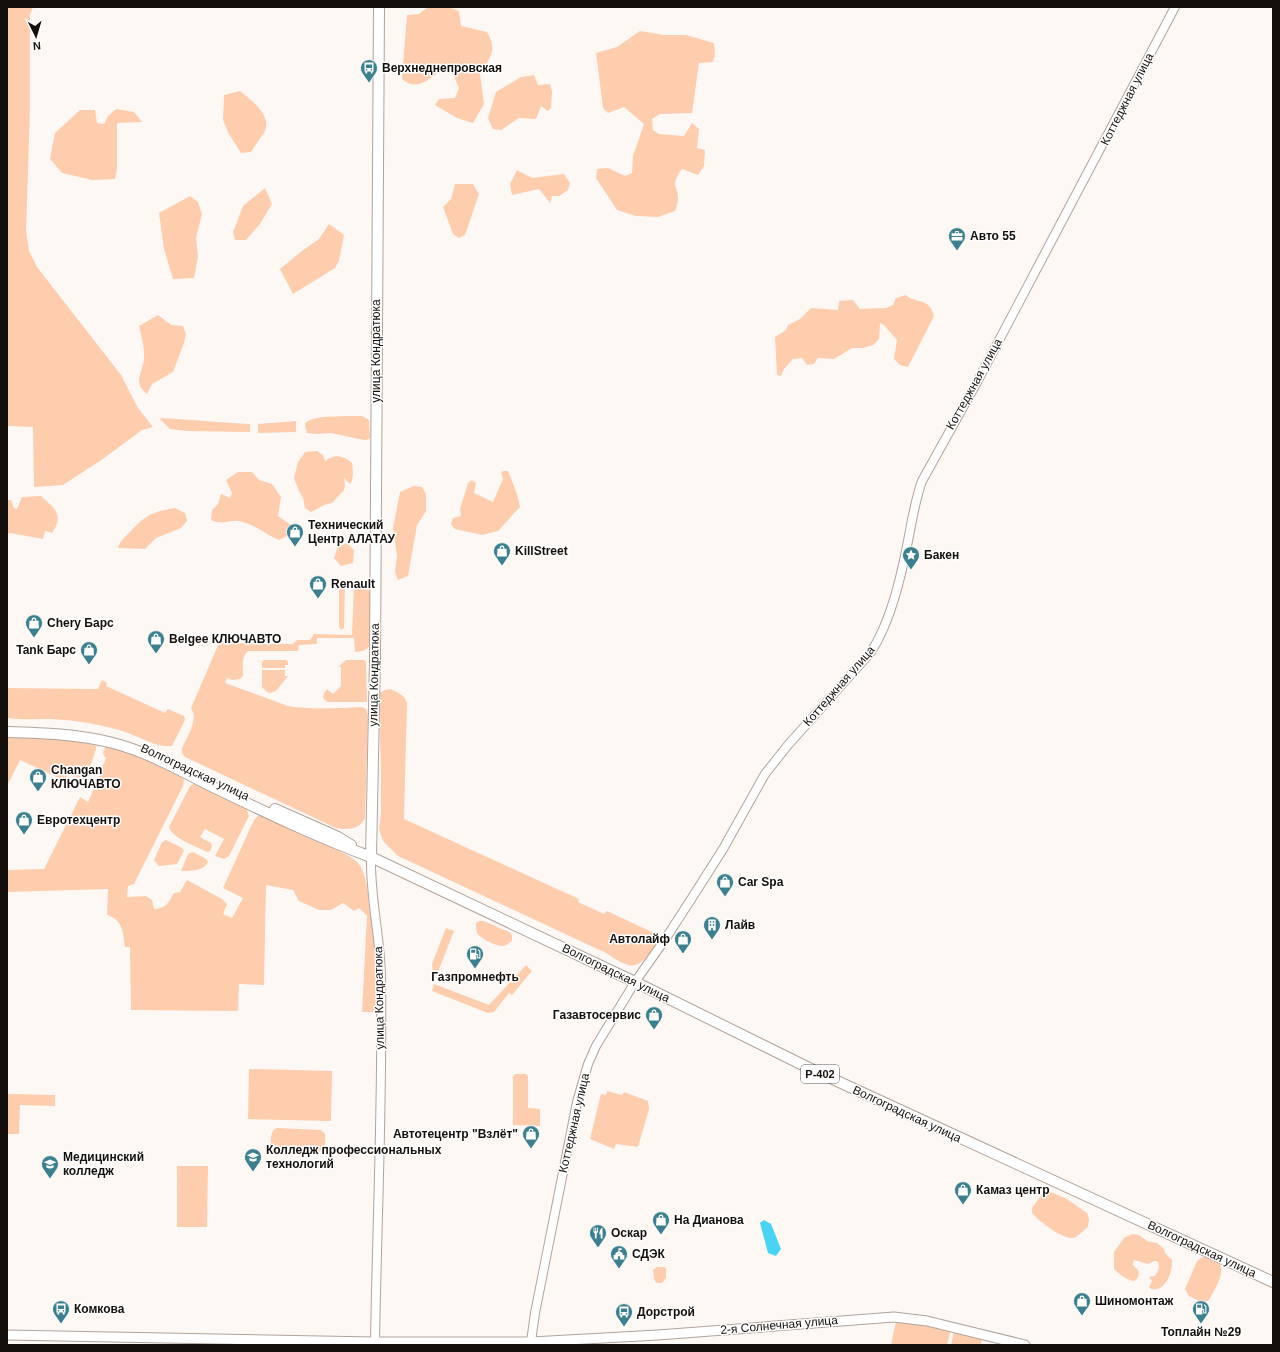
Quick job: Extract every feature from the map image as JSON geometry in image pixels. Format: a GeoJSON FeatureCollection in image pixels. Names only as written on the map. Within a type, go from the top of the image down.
{"type":"FeatureCollection","features":[{"type":"Feature","properties":{"kind":"main road","name":"улица Кондратюка"},"geometry":{"type":"LineString","coordinates":[[371,858],[375,658],[379,7]]}},
{"type":"Feature","properties":{"kind":"main road","name":"Волгоградская улица"},"geometry":{"type":"LineString","coordinates":[[7,726],[79,730],[108,735],[133,743],[171,759],[259,802],[338,837],[371,858]]}},
{"type":"Feature","properties":{"kind":"main road","name":"Волгоградская улица"},"geometry":{"type":"LineString","coordinates":[[7,732],[78,736],[104,741],[130,749],[168,765],[328,841],[371,858],[635,982],[811,1070],[1273,1282]]}},
{"type":"Feature","properties":{"kind":"main road","name":"2-я Солнечная улица"},"geometry":{"type":"LineString","coordinates":[[7,1335],[375,1342],[531,1342],[658,1335],[894,1317],[927,1321],[1025,1345]]}},
{"type":"Feature","properties":{"kind":"street","name":"Коттеджная улица"},"geometry":{"type":"LineString","coordinates":[[531,1342],[535,1313],[581,1085],[596,1046],[635,982],[666,938],[723,849],[765,774],[788,745],[871,652],[879,640],[887,621],[903,565],[917,495],[922,481],[977,382],[1175,7]]}},
{"type":"Feature","properties":{"kind":"street","name":"улица Кондратюка"},"geometry":{"type":"LineString","coordinates":[[371,858],[371,878],[381,973],[375,1342]]}},
{"type":"Feature","properties":{"kind":"shaded area"},"geometry":{"type":"Polygon","coordinates":[[[7,7],[33,7],[30,15],[30,108],[26,231],[29,251],[37,267],[121,375],[138,408],[153,427],[142,430],[100,461],[63,485],[34,487],[33,427],[7,426],[7,7]]]}},
{"type":"Feature","properties":{"kind":"shaded area"},"geometry":{"type":"Polygon","coordinates":[[[428,7],[448,8],[459,11],[461,26],[487,32],[492,44],[490,58],[480,74],[484,104],[473,123],[457,118],[435,105],[439,99],[455,98],[459,88],[453,74],[442,70],[423,83],[418,84],[407,83],[402,79],[407,15],[419,14],[428,7]]]}},
{"type":"Feature","properties":{"kind":"shaded area"},"geometry":{"type":"Polygon","coordinates":[[[640,31],[664,35],[686,35],[714,43],[715,54],[713,62],[699,63],[692,113],[660,114],[652,119],[653,130],[659,134],[684,136],[692,123],[699,129],[697,148],[705,150],[704,166],[698,175],[682,169],[676,179],[675,183],[678,201],[675,211],[658,217],[636,216],[617,210],[596,178],[597,169],[608,168],[625,176],[632,173],[633,156],[644,124],[624,107],[608,113],[603,108],[596,53],[617,47],[640,31]]]}},
{"type":"Feature","properties":{"kind":"shaded area"},"geometry":{"type":"Polygon","coordinates":[[[534,75],[538,85],[550,84],[552,92],[551,108],[548,111],[541,106],[536,119],[519,118],[501,130],[493,129],[488,118],[496,92],[521,77],[534,75]]]}},
{"type":"Feature","properties":{"kind":"shaded area"},"geometry":{"type":"Polygon","coordinates":[[[240,91],[263,113],[266,125],[265,131],[251,152],[241,153],[229,134],[223,120],[224,95],[240,91]]]}},
{"type":"Feature","properties":{"kind":"shaded area"},"geometry":{"type":"Polygon","coordinates":[[[116,109],[134,112],[142,122],[117,123],[117,169],[115,179],[92,180],[62,173],[50,159],[55,133],[80,110],[95,110],[97,123],[104,124],[108,116],[116,109]]]}},
{"type":"Feature","properties":{"kind":"shaded area"},"geometry":{"type":"Polygon","coordinates":[[[517,170],[532,178],[564,174],[570,183],[568,190],[559,196],[552,196],[550,203],[539,189],[512,195],[510,184],[517,170]]]}},
{"type":"Feature","properties":{"kind":"shaded area"},"geometry":{"type":"Polygon","coordinates":[[[455,184],[473,184],[479,194],[465,235],[459,238],[453,234],[443,207],[451,199],[455,184]]]}},
{"type":"Feature","properties":{"kind":"shaded area"},"geometry":{"type":"Polygon","coordinates":[[[265,188],[272,204],[260,224],[246,240],[235,240],[233,232],[243,206],[265,188]]]}},
{"type":"Feature","properties":{"kind":"shaded area"},"geometry":{"type":"Polygon","coordinates":[[[190,196],[198,202],[202,214],[196,238],[198,257],[194,278],[173,279],[164,249],[159,213],[190,196]]]}},
{"type":"Feature","properties":{"kind":"shaded area"},"geometry":{"type":"Polygon","coordinates":[[[329,224],[344,235],[339,261],[335,268],[293,294],[280,269],[319,239],[329,224]]]}},
{"type":"Feature","properties":{"kind":"shaded area"},"geometry":{"type":"Polygon","coordinates":[[[906,295],[911,299],[927,304],[934,316],[908,367],[900,365],[894,359],[897,340],[884,325],[880,323],[879,339],[873,345],[863,348],[852,348],[834,359],[818,358],[814,364],[807,365],[802,358],[793,359],[784,369],[781,376],[777,375],[775,337],[786,330],[788,325],[800,319],[811,308],[838,310],[839,301],[853,300],[860,309],[886,308],[893,305],[896,298],[906,295]]]}},
{"type":"Feature","properties":{"kind":"shaded area"},"geometry":{"type":"Polygon","coordinates":[[[158,315],[171,325],[183,326],[186,334],[173,372],[152,384],[147,394],[142,389],[139,380],[144,354],[139,326],[158,315]]]}},
{"type":"Feature","properties":{"kind":"shaded area"},"geometry":{"type":"Polygon","coordinates":[[[362,416],[369,420],[370,438],[364,440],[331,433],[307,433],[305,426],[306,422],[321,417],[362,416]]]}},
{"type":"Feature","properties":{"kind":"shaded area"},"geometry":{"type":"Polygon","coordinates":[[[159,418],[250,424],[250,432],[187,431],[170,429],[159,418]]]}},
{"type":"Feature","properties":{"kind":"shaded area"},"geometry":{"type":"Polygon","coordinates":[[[296,421],[296,432],[258,433],[258,424],[296,421]]]}},
{"type":"Feature","properties":{"kind":"shaded area"},"geometry":{"type":"Polygon","coordinates":[[[317,451],[323,455],[325,461],[336,456],[349,460],[352,463],[353,477],[350,484],[344,478],[344,490],[332,503],[324,505],[311,512],[305,508],[303,498],[294,478],[298,462],[305,452],[317,451]]]}},
{"type":"Feature","properties":{"kind":"shaded area"},"geometry":{"type":"Polygon","coordinates":[[[508,471],[517,494],[520,507],[498,531],[482,535],[455,529],[451,524],[453,518],[461,516],[460,509],[468,483],[472,480],[476,483],[474,493],[493,502],[503,479],[501,472],[508,471]]]}},
{"type":"Feature","properties":{"kind":"shaded area"},"geometry":{"type":"Polygon","coordinates":[[[238,472],[252,472],[259,480],[272,484],[281,497],[278,516],[291,525],[289,535],[279,540],[244,522],[216,522],[211,520],[212,510],[218,504],[221,494],[230,498],[232,493],[226,480],[238,472]]]}},
{"type":"Feature","properties":{"kind":"shaded area"},"geometry":{"type":"Polygon","coordinates":[[[414,486],[422,487],[426,494],[426,511],[417,525],[408,576],[398,580],[395,572],[397,556],[393,528],[400,492],[414,486]]]}},
{"type":"Feature","properties":{"kind":"shaded area"},"geometry":{"type":"Polygon","coordinates":[[[41,496],[54,508],[58,517],[56,527],[52,533],[45,531],[43,539],[10,533],[7,534],[7,500],[11,500],[14,508],[17,509],[22,497],[41,496]]]}},
{"type":"Feature","properties":{"kind":"shaded area"},"geometry":{"type":"Polygon","coordinates":[[[175,508],[185,513],[187,521],[181,528],[156,538],[145,549],[118,548],[124,538],[149,515],[175,508]]]}},
{"type":"Feature","properties":{"kind":"shaded area"},"geometry":{"type":"Polygon","coordinates":[[[347,543],[354,550],[353,563],[341,566],[334,558],[338,547],[347,543]]]}},
{"type":"Feature","properties":{"kind":"shaded area"},"geometry":{"type":"Polygon","coordinates":[[[358,581],[365,582],[370,587],[370,645],[367,648],[355,652],[354,638],[317,638],[317,644],[299,645],[298,651],[248,651],[243,659],[243,676],[240,679],[232,680],[227,678],[225,683],[288,706],[315,708],[362,707],[366,709],[368,715],[365,818],[360,825],[345,829],[336,828],[185,757],[182,753],[182,748],[193,723],[194,718],[191,708],[219,643],[293,644],[297,640],[310,640],[314,634],[352,635],[354,586],[358,581]]]}},
{"type":"Feature","properties":{"kind":"shaded area"},"geometry":{"type":"Polygon","coordinates":[[[342,582],[345,585],[344,628],[341,630],[339,627],[339,584],[342,582]]]}},
{"type":"Feature","properties":{"kind":"shaded area"},"geometry":{"type":"Polygon","coordinates":[[[264,660],[286,660],[288,665],[285,665],[285,668],[262,668],[262,662],[264,660]]]}},
{"type":"Feature","properties":{"kind":"shaded area"},"geometry":{"type":"Polygon","coordinates":[[[346,660],[364,660],[366,662],[367,702],[327,702],[323,698],[327,689],[333,694],[341,686],[341,667],[338,667],[346,660]]]}},
{"type":"Feature","properties":{"kind":"shaded area"},"geometry":{"type":"Polygon","coordinates":[[[262,670],[285,670],[285,676],[288,676],[276,691],[270,693],[262,687],[262,670]]]}},
{"type":"Feature","properties":{"kind":"shaded area"},"geometry":{"type":"Polygon","coordinates":[[[102,680],[107,683],[106,686],[165,713],[168,709],[184,716],[185,720],[172,746],[160,746],[118,730],[78,721],[7,718],[7,688],[98,689],[102,680]]]}},
{"type":"Feature","properties":{"kind":"shaded area"},"geometry":{"type":"Polygon","coordinates":[[[390,689],[400,694],[407,703],[404,819],[579,899],[578,902],[604,914],[607,911],[654,933],[657,935],[659,941],[642,962],[633,965],[623,963],[608,954],[398,856],[383,841],[379,829],[381,812],[381,773],[379,693],[390,689]]]}},
{"type":"Feature","properties":{"kind":"shaded area"},"geometry":{"type":"Polygon","coordinates":[[[7,736],[74,740],[96,746],[96,749],[89,769],[80,777],[75,777],[68,774],[65,778],[61,779],[20,760],[7,786],[7,736]]]}},
{"type":"Feature","properties":{"kind":"shaded area"},"geometry":{"type":"Polygon","coordinates":[[[110,745],[181,775],[184,780],[183,786],[134,884],[128,886],[127,897],[146,896],[152,900],[154,909],[162,907],[167,904],[174,893],[180,892],[187,880],[222,899],[227,904],[223,914],[232,918],[243,898],[223,888],[254,820],[258,816],[264,814],[349,856],[361,867],[366,884],[373,931],[376,972],[376,1012],[362,1012],[367,916],[359,908],[354,911],[343,903],[331,910],[319,910],[299,901],[293,890],[266,885],[264,985],[239,984],[238,1011],[131,1010],[130,947],[125,947],[123,932],[119,923],[107,915],[108,889],[7,892],[7,870],[44,869],[80,797],[88,802],[106,758],[103,752],[106,746],[110,745]]]}},
{"type":"Feature","properties":{"kind":"shaded area"},"geometry":{"type":"Polygon","coordinates":[[[196,783],[246,807],[249,816],[229,856],[224,859],[215,856],[224,839],[205,829],[200,837],[211,843],[212,847],[210,851],[207,852],[180,839],[171,831],[169,827],[190,786],[196,783]]]}},
{"type":"Feature","properties":{"kind":"shaded area"},"geometry":{"type":"Polygon","coordinates":[[[166,840],[182,848],[184,851],[177,864],[159,866],[154,860],[162,842],[166,840]]]}},
{"type":"Feature","properties":{"kind":"shaded area"},"geometry":{"type":"Polygon","coordinates":[[[193,852],[206,859],[208,862],[200,869],[181,871],[188,854],[193,852]]]}},
{"type":"Feature","properties":{"kind":"shaded area"},"geometry":{"type":"Polygon","coordinates":[[[479,921],[484,921],[511,933],[512,941],[503,946],[485,940],[477,933],[476,923],[479,921]]]}},
{"type":"Feature","properties":{"kind":"shaded area"},"geometry":{"type":"Polygon","coordinates":[[[446,928],[454,931],[436,977],[433,976],[432,964],[446,928]]]}},
{"type":"Feature","properties":{"kind":"shaded area"},"geometry":{"type":"Polygon","coordinates":[[[526,965],[532,971],[512,995],[509,993],[494,1012],[488,1013],[432,991],[434,984],[489,1005],[526,965]]]}},
{"type":"Feature","properties":{"kind":"shaded area"},"geometry":{"type":"Polygon","coordinates":[[[249,1069],[332,1071],[331,1121],[248,1119],[249,1069]]]}},
{"type":"Feature","properties":{"kind":"shaded area"},"geometry":{"type":"Polygon","coordinates":[[[515,1074],[526,1074],[528,1076],[528,1108],[540,1109],[540,1126],[513,1125],[513,1077],[515,1074]]]}},
{"type":"Feature","properties":{"kind":"shaded area"},"geometry":{"type":"Polygon","coordinates":[[[607,1091],[622,1095],[624,1092],[648,1101],[649,1109],[638,1147],[616,1144],[614,1149],[590,1139],[601,1094],[606,1095],[607,1091]]]}},
{"type":"Feature","properties":{"kind":"shaded area"},"geometry":{"type":"Polygon","coordinates":[[[7,1094],[55,1095],[55,1106],[20,1105],[19,1134],[7,1134],[7,1094]]]}},
{"type":"Feature","properties":{"kind":"shaded area"},"geometry":{"type":"Polygon","coordinates":[[[274,1129],[321,1130],[325,1134],[324,1146],[322,1150],[319,1151],[275,1150],[272,1146],[271,1140],[274,1129]]]}},
{"type":"Feature","properties":{"kind":"shaded area"},"geometry":{"type":"Polygon","coordinates":[[[177,1166],[208,1166],[207,1227],[177,1227],[177,1166]]]}},
{"type":"Feature","properties":{"kind":"shaded area"},"geometry":{"type":"Polygon","coordinates":[[[1051,1192],[1067,1199],[1087,1213],[1089,1219],[1088,1227],[1076,1237],[1066,1237],[1060,1234],[1046,1226],[1032,1213],[1032,1208],[1043,1193],[1051,1192]]]}},
{"type":"Feature","properties":{"kind":"shaded area"},"geometry":{"type":"Polygon","coordinates":[[[1132,1234],[1139,1235],[1147,1241],[1157,1243],[1164,1249],[1165,1253],[1172,1260],[1169,1276],[1164,1285],[1160,1288],[1151,1289],[1149,1287],[1152,1281],[1149,1277],[1155,1276],[1159,1268],[1157,1261],[1148,1264],[1134,1260],[1133,1265],[1138,1269],[1139,1273],[1138,1278],[1134,1281],[1121,1275],[1114,1269],[1114,1252],[1124,1238],[1132,1234]]]}},
{"type":"Feature","properties":{"kind":"shaded area"},"geometry":{"type":"Polygon","coordinates":[[[1207,1256],[1216,1260],[1220,1264],[1221,1273],[1218,1284],[1210,1298],[1208,1301],[1203,1303],[1189,1296],[1185,1289],[1197,1261],[1207,1256]]]}},
{"type":"Feature","properties":{"kind":"shaded area"},"geometry":{"type":"Polygon","coordinates":[[[657,1267],[666,1268],[666,1278],[662,1283],[656,1283],[654,1279],[653,1270],[657,1267]]]}},
{"type":"Feature","properties":{"kind":"shaded area"},"geometry":{"type":"Polygon","coordinates":[[[896,1321],[924,1323],[951,1329],[947,1345],[891,1345],[896,1321]]]}},
{"type":"Feature","properties":{"kind":"shaded area"},"geometry":{"type":"Polygon","coordinates":[[[954,1332],[982,1339],[981,1345],[951,1345],[954,1332]]]}},
{"type":"Feature","properties":{"kind":"water"},"geometry":{"type":"Polygon","coordinates":[[[764,1220],[771,1224],[781,1249],[776,1256],[768,1253],[760,1223],[764,1220]]]}},
{"type":"Feature","properties":{"kind":"place","name":"Верхнеднепровская"},"geometry":{"type":"Point","coordinates":[369,83]}},
{"type":"Feature","properties":{"kind":"place","name":"Авто 55"},"geometry":{"type":"Point","coordinates":[957,251]}},
{"type":"Feature","properties":{"kind":"place","name":"Технический Центр АЛАТАУ"},"geometry":{"type":"Point","coordinates":[295,547]}},
{"type":"Feature","properties":{"kind":"place","name":"KillStreet"},"geometry":{"type":"Point","coordinates":[502,566]}},
{"type":"Feature","properties":{"kind":"place","name":"Бакен"},"geometry":{"type":"Point","coordinates":[911,570]}},
{"type":"Feature","properties":{"kind":"place","name":"Renault"},"geometry":{"type":"Point","coordinates":[318,599]}},
{"type":"Feature","properties":{"kind":"place","name":"Chery Барс"},"geometry":{"type":"Point","coordinates":[34,638]}},
{"type":"Feature","properties":{"kind":"place","name":"Belgee КЛЮЧАВТО"},"geometry":{"type":"Point","coordinates":[156,654]}},
{"type":"Feature","properties":{"kind":"place","name":"Tank Барс"},"geometry":{"type":"Point","coordinates":[89,665]}},
{"type":"Feature","properties":{"kind":"place","name":"Changan КЛЮЧАВТО"},"geometry":{"type":"Point","coordinates":[38,792]}},
{"type":"Feature","properties":{"kind":"place","name":"Евротехцентр"},"geometry":{"type":"Point","coordinates":[24,835]}},
{"type":"Feature","properties":{"kind":"place","name":"Car Spa"},"geometry":{"type":"Point","coordinates":[725,897]}},
{"type":"Feature","properties":{"kind":"place","name":"Лайв"},"geometry":{"type":"Point","coordinates":[712,940]}},
{"type":"Feature","properties":{"kind":"place","name":"Автолайф"},"geometry":{"type":"Point","coordinates":[683,954]}},
{"type":"Feature","properties":{"kind":"place","name":"Газпромнефть"},"geometry":{"type":"Point","coordinates":[475,969]}},
{"type":"Feature","properties":{"kind":"place","name":"Газавтосервис"},"geometry":{"type":"Point","coordinates":[654,1030]}},
{"type":"Feature","properties":{"kind":"place","name":"Автотецентр \"Взлёт\""},"geometry":{"type":"Point","coordinates":[531,1149]}},
{"type":"Feature","properties":{"kind":"place","name":"Колледж профессиональных технологий"},"geometry":{"type":"Point","coordinates":[253,1172]}},
{"type":"Feature","properties":{"kind":"place","name":"Медицинский колледж"},"geometry":{"type":"Point","coordinates":[50,1179]}},
{"type":"Feature","properties":{"kind":"place","name":"Камаз центр"},"geometry":{"type":"Point","coordinates":[963,1205]}},
{"type":"Feature","properties":{"kind":"place","name":"На Дианова"},"geometry":{"type":"Point","coordinates":[661,1235]}},
{"type":"Feature","properties":{"kind":"place","name":"Оскар"},"geometry":{"type":"Point","coordinates":[598,1248]}},
{"type":"Feature","properties":{"kind":"place","name":"СДЭК"},"geometry":{"type":"Point","coordinates":[619,1269]}},
{"type":"Feature","properties":{"kind":"place","name":"Шиномонтаж"},"geometry":{"type":"Point","coordinates":[1082,1316]}},
{"type":"Feature","properties":{"kind":"place","name":"Комкова"},"geometry":{"type":"Point","coordinates":[61,1324]}},
{"type":"Feature","properties":{"kind":"place","name":"Топлайн №29"},"geometry":{"type":"Point","coordinates":[1201,1324]}},
{"type":"Feature","properties":{"kind":"place","name":"Дорстрой"},"geometry":{"type":"Point","coordinates":[624,1327]}}]}
